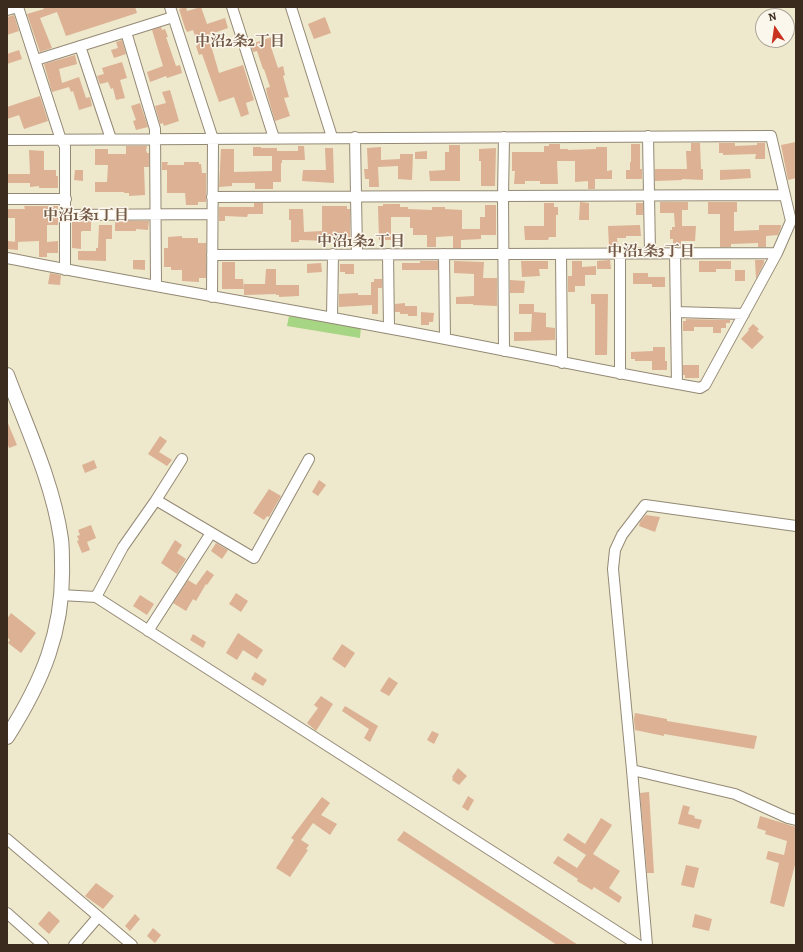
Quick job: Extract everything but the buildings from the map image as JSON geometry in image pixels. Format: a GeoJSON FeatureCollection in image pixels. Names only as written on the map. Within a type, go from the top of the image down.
{"type":"FeatureCollection","features":[{"type":"Feature","properties":{"kind":"street"},"geometry":{"type":"LineString","coordinates":[[7,10],[18,7],[61,140],[65,146],[65,270]]}},
{"type":"Feature","properties":{"kind":"street"},"geometry":{"type":"LineString","coordinates":[[232,7],[274,138]]}},
{"type":"Feature","properties":{"kind":"street"},"geometry":{"type":"LineString","coordinates":[[291,7],[332,137]]}},
{"type":"Feature","properties":{"kind":"street"},"geometry":{"type":"LineString","coordinates":[[36,60],[126,32],[172,12],[213,139],[212,297]]}},
{"type":"Feature","properties":{"kind":"street"},"geometry":{"type":"LineString","coordinates":[[126,32],[155,129],[156,286]]}},
{"type":"Feature","properties":{"kind":"street"},"geometry":{"type":"LineString","coordinates":[[80,46],[110,139]]}},
{"type":"Feature","properties":{"kind":"street"},"geometry":{"type":"LineString","coordinates":[[648,136],[650,253]]}},
{"type":"Feature","properties":{"kind":"street"},"geometry":{"type":"LineString","coordinates":[[7,140],[332,137],[771,136],[791,221],[777,253],[744,314],[705,385],[700,388],[562,363],[389,328],[212,297],[7,258]]}},
{"type":"Feature","properties":{"kind":"street"},"geometry":{"type":"LineString","coordinates":[[355,137],[357,254]]}},
{"type":"Feature","properties":{"kind":"street"},"geometry":{"type":"LineString","coordinates":[[504,137],[504,351]]}},
{"type":"Feature","properties":{"kind":"street"},"geometry":{"type":"LineString","coordinates":[[212,197],[785,195]]}},
{"type":"Feature","properties":{"kind":"street"},"geometry":{"type":"LineString","coordinates":[[7,199],[66,199]]}},
{"type":"Feature","properties":{"kind":"street"},"geometry":{"type":"LineString","coordinates":[[66,215],[212,214]]}},
{"type":"Feature","properties":{"kind":"street"},"geometry":{"type":"LineString","coordinates":[[620,253],[620,374]]}},
{"type":"Feature","properties":{"kind":"street"},"geometry":{"type":"LineString","coordinates":[[675,253],[677,384]]}},
{"type":"Feature","properties":{"kind":"street"},"geometry":{"type":"LineString","coordinates":[[212,255],[777,253]]}},
{"type":"Feature","properties":{"kind":"street"},"geometry":{"type":"LineString","coordinates":[[332,318],[333,254]]}},
{"type":"Feature","properties":{"kind":"street"},"geometry":{"type":"LineString","coordinates":[[388,254],[389,328]]}},
{"type":"Feature","properties":{"kind":"street"},"geometry":{"type":"LineString","coordinates":[[444,254],[445,339]]}},
{"type":"Feature","properties":{"kind":"street"},"geometry":{"type":"LineString","coordinates":[[561,254],[562,363]]}},
{"type":"Feature","properties":{"kind":"street"},"geometry":{"type":"LineString","coordinates":[[676,312],[744,314]]}},
{"type":"Feature","properties":{"kind":"street"},"geometry":{"type":"LineString","coordinates":[[7,375],[54,505],[61,540],[62,580],[58,620],[50,655],[34,692],[7,737]]}},
{"type":"Feature","properties":{"kind":"street"},"geometry":{"type":"LineString","coordinates":[[96,597],[123,548],[182,459]]}},
{"type":"Feature","properties":{"kind":"street"},"geometry":{"type":"LineString","coordinates":[[156,500],[254,558],[309,459]]}},
{"type":"Feature","properties":{"kind":"street"},"geometry":{"type":"LineString","coordinates":[[647,945],[613,569],[615,550],[622,535],[645,504],[796,526]]}},
{"type":"Feature","properties":{"kind":"street"},"geometry":{"type":"LineString","coordinates":[[148,631],[211,533]]}},
{"type":"Feature","properties":{"kind":"street"},"geometry":{"type":"LineString","coordinates":[[61,595],[96,597],[638,945]]}},
{"type":"Feature","properties":{"kind":"street"},"geometry":{"type":"LineString","coordinates":[[632,770],[735,794],[788,818],[796,820]]}},
{"type":"Feature","properties":{"kind":"street"},"geometry":{"type":"LineString","coordinates":[[7,839],[132,945]]}},
{"type":"Feature","properties":{"kind":"street"},"geometry":{"type":"LineString","coordinates":[[7,913],[43,945]]}},
{"type":"Feature","properties":{"kind":"street"},"geometry":{"type":"LineString","coordinates":[[74,945],[98,917]]}},
{"type":"Feature","properties":{"kind":"green space"},"geometry":{"type":"Polygon","coordinates":[[[289,316],[361,327],[360,338],[287,326],[289,316]]]}},
{"type":"Feature","properties":{"kind":"district","name":"中沼2条2丁目"},"geometry":{"type":"Point","coordinates":[240,42]}},
{"type":"Feature","properties":{"kind":"district","name":"中沼1条1丁目"},"geometry":{"type":"Point","coordinates":[86,216]}},
{"type":"Feature","properties":{"kind":"district","name":"中沼1条2丁目"},"geometry":{"type":"Point","coordinates":[361,242]}},
{"type":"Feature","properties":{"kind":"district","name":"中沼1条3丁目"},"geometry":{"type":"Point","coordinates":[651,252]}}]}
